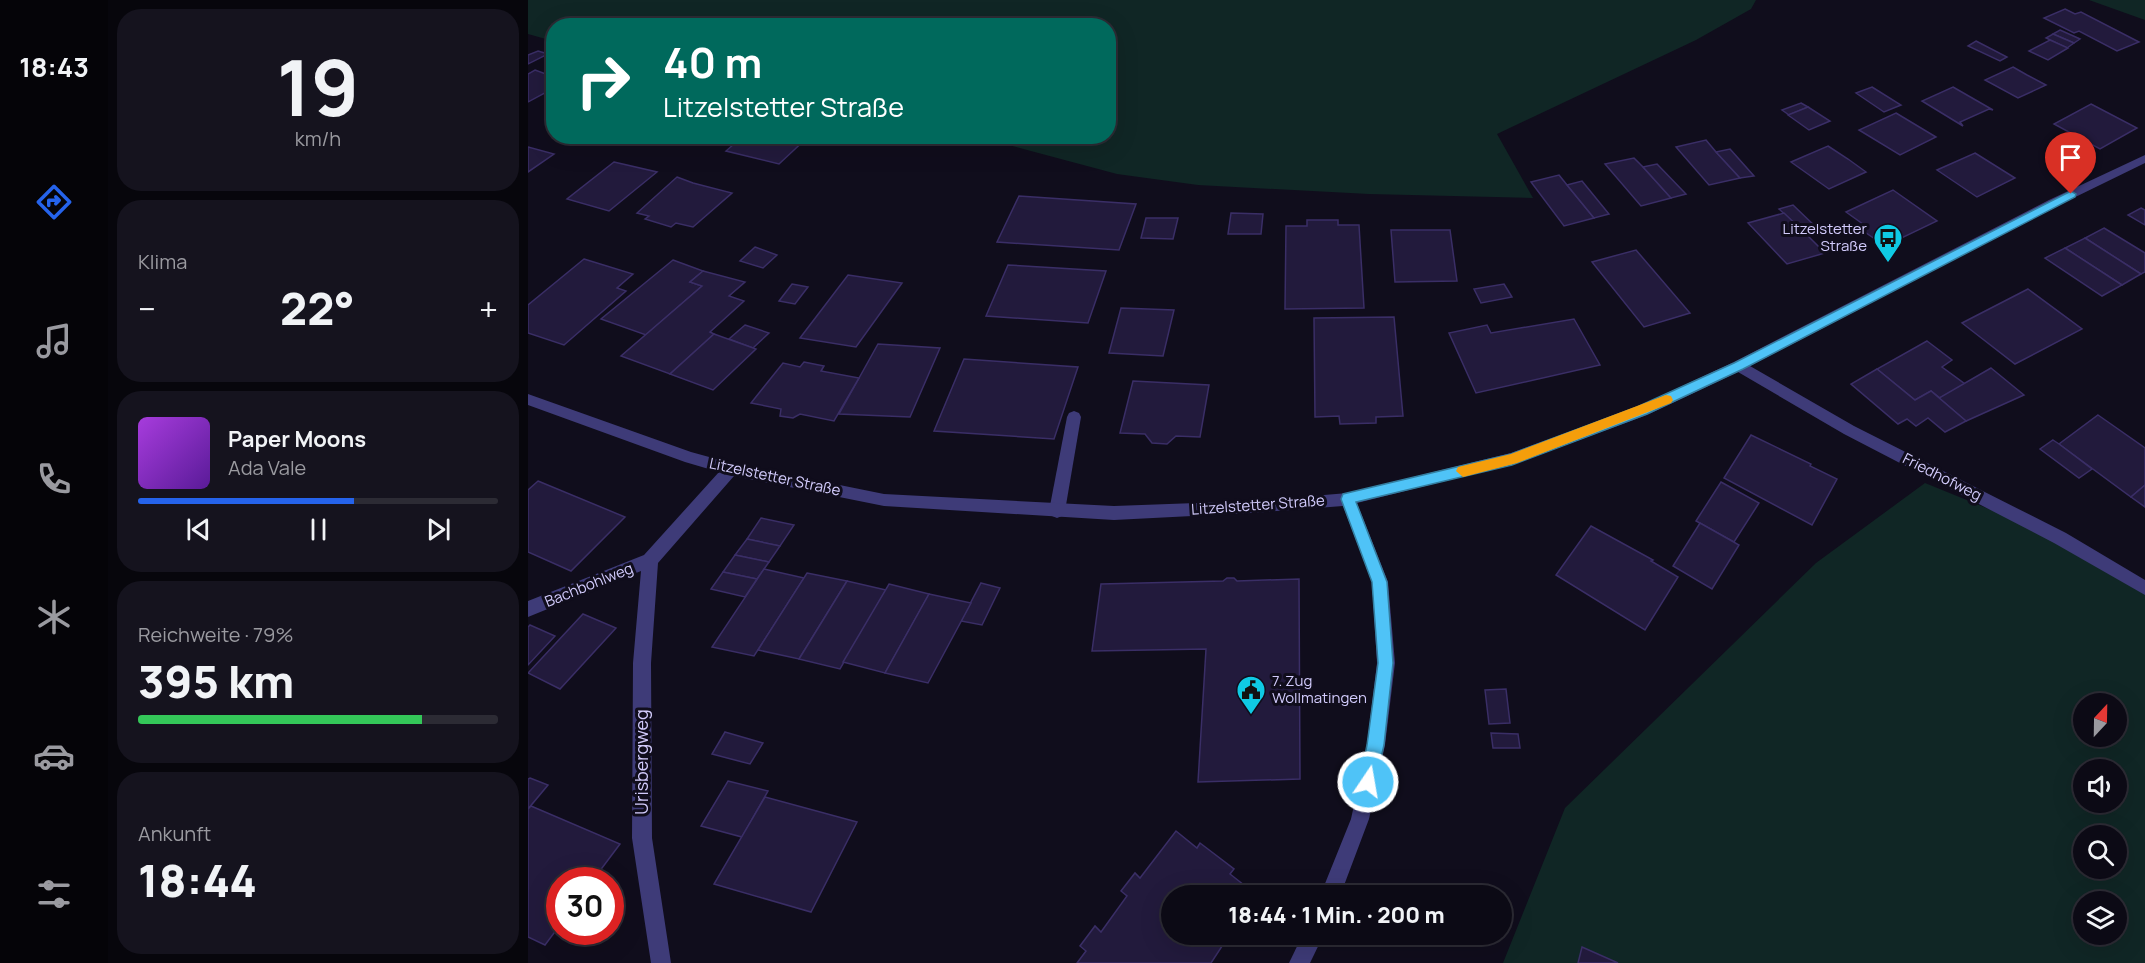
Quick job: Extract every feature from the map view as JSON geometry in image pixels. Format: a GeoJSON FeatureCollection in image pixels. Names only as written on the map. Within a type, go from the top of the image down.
{"type":"FeatureCollection","features":[{"type":"Feature","properties":{"kind":"street","name":"Litzelstetter Straße"},"geometry":{"type":"LineString","coordinates":[[528,399],[690,458],[731,469],[884,500],[1125,513],[1251,507],[1348,499],[1512,459],[1642,411],[1739,366],[1983,238],[2145,159]]}},
{"type":"Feature","properties":{"kind":"street","name":"Friedhofweg"},"geometry":{"type":"LineString","coordinates":[[1739,366],[1849,430],[2060,538],[2145,588]]}},
{"type":"Feature","properties":{"kind":"street"},"geometry":{"type":"LineString","coordinates":[[1057,511],[1074,417]]}},
{"type":"Feature","properties":{"kind":"street"},"geometry":{"type":"LineString","coordinates":[[650,560],[731,469]]}},
{"type":"Feature","properties":{"kind":"street"},"geometry":{"type":"LineString","coordinates":[[1334,885],[1360,819],[1376,745],[1386,663],[1380,582],[1348,499]]}},
{"type":"Feature","properties":{"kind":"street","name":"Bachbohlweg"},"geometry":{"type":"LineString","coordinates":[[528,609],[650,560]]}},
{"type":"Feature","properties":{"kind":"street","name":"Urisbergweg"},"geometry":{"type":"LineString","coordinates":[[650,560],[642,663],[642,838],[661,963]]}},
{"type":"Feature","properties":{"kind":"street"},"geometry":{"type":"LineString","coordinates":[[1299,963],[1308,945]]}},
{"type":"Feature","properties":{"kind":"green space"},"geometry":{"type":"Polygon","coordinates":[[[528,0],[1756,0],[1751,9],[1696,40],[1497,134],[1533,198],[1369,194],[1198,185],[1117,174],[1005,144],[1116,144],[1116,18],[546,18],[546,39],[528,34],[528,0]]]}},
{"type":"Feature","properties":{"kind":"green space"},"geometry":{"type":"Polygon","coordinates":[[[2089,0],[2145,0],[2145,20],[2089,0]]]}},
{"type":"Feature","properties":{"kind":"green space"},"geometry":{"type":"Polygon","coordinates":[[[1925,483],[2060,538],[2145,588],[2145,963],[1503,963],[1565,808],[1816,563],[1925,483]]]}},
{"type":"Feature","properties":{"kind":"building"},"geometry":{"type":"Polygon","coordinates":[[[2065,9],[2075,14],[2081,12],[2139,42],[2117,51],[2079,31],[2074,33],[2044,18],[2065,9]]]}},
{"type":"Feature","properties":{"kind":"building"},"geometry":{"type":"Polygon","coordinates":[[[2060,30],[2080,39],[2074,43],[2053,34],[2060,30]]]}},
{"type":"Feature","properties":{"kind":"building"},"geometry":{"type":"Polygon","coordinates":[[[2053,34],[2074,43],[2067,48],[2046,38],[2053,34]]]}},
{"type":"Feature","properties":{"kind":"building"},"geometry":{"type":"Polygon","coordinates":[[[2050,40],[2068,48],[2048,60],[2029,51],[2050,40]]]}},
{"type":"Feature","properties":{"kind":"building"},"geometry":{"type":"Polygon","coordinates":[[[1976,41],[2007,57],[2000,61],[1968,46],[1976,41]]]}},
{"type":"Feature","properties":{"kind":"building"},"geometry":{"type":"Polygon","coordinates":[[[538,51],[546,53],[528,64],[528,55],[538,51]]]}},
{"type":"Feature","properties":{"kind":"building"},"geometry":{"type":"Polygon","coordinates":[[[2013,67],[2046,85],[2018,98],[1985,80],[2013,67]]]}},
{"type":"Feature","properties":{"kind":"building"},"geometry":{"type":"Polygon","coordinates":[[[535,70],[546,74],[546,92],[528,102],[528,74],[535,70]]]}},
{"type":"Feature","properties":{"kind":"building"},"geometry":{"type":"Polygon","coordinates":[[[1872,87],[1901,105],[1884,112],[1856,93],[1872,87]]]}},
{"type":"Feature","properties":{"kind":"building"},"geometry":{"type":"Polygon","coordinates":[[[1953,87],[1993,110],[1989,109],[1960,122],[1963,126],[1922,101],[1953,87]]]}},
{"type":"Feature","properties":{"kind":"building"},"geometry":{"type":"Polygon","coordinates":[[[1801,103],[1808,107],[1789,115],[1782,110],[1801,103]]]}},
{"type":"Feature","properties":{"kind":"building"},"geometry":{"type":"Polygon","coordinates":[[[2091,104],[2137,128],[2100,149],[2054,124],[2091,104]]]}},
{"type":"Feature","properties":{"kind":"building"},"geometry":{"type":"Polygon","coordinates":[[[1808,107],[1830,121],[1809,130],[1788,115],[1808,107]]]}},
{"type":"Feature","properties":{"kind":"building"},"geometry":{"type":"Polygon","coordinates":[[[1896,113],[1936,137],[1900,155],[1859,130],[1896,113]]]}},
{"type":"Feature","properties":{"kind":"building"},"geometry":{"type":"Polygon","coordinates":[[[1706,140],[1740,178],[1709,185],[1676,147],[1706,140]]]}},
{"type":"Feature","properties":{"kind":"building"},"geometry":{"type":"Polygon","coordinates":[[[734,144],[800,144],[779,164],[726,151],[734,144]]]}},
{"type":"Feature","properties":{"kind":"building"},"geometry":{"type":"Polygon","coordinates":[[[1828,146],[1866,172],[1829,189],[1791,162],[1828,146]]]}},
{"type":"Feature","properties":{"kind":"building"},"geometry":{"type":"Polygon","coordinates":[[[528,147],[554,154],[528,172],[528,147]]]}},
{"type":"Feature","properties":{"kind":"building"},"geometry":{"type":"Polygon","coordinates":[[[1730,149],[1754,176],[1740,178],[1716,152],[1730,149]]]}},
{"type":"Feature","properties":{"kind":"building"},"geometry":{"type":"Polygon","coordinates":[[[1975,153],[2015,178],[1977,197],[1937,170],[1975,153]]]}},
{"type":"Feature","properties":{"kind":"building"},"geometry":{"type":"Polygon","coordinates":[[[1634,158],[1671,198],[1641,206],[1605,164],[1634,158]]]}},
{"type":"Feature","properties":{"kind":"building"},"geometry":{"type":"Polygon","coordinates":[[[614,162],[657,172],[609,211],[567,199],[614,162]]]}},
{"type":"Feature","properties":{"kind":"building"},"geometry":{"type":"Polygon","coordinates":[[[1657,164],[1686,194],[1671,198],[1643,167],[1657,164]]]}},
{"type":"Feature","properties":{"kind":"building"},"geometry":{"type":"Polygon","coordinates":[[[1559,175],[1594,218],[1564,226],[1531,182],[1559,175]]]}},
{"type":"Feature","properties":{"kind":"building"},"geometry":{"type":"Polygon","coordinates":[[[677,177],[732,193],[693,227],[676,223],[671,227],[645,219],[649,216],[637,213],[677,177]]]}},
{"type":"Feature","properties":{"kind":"building"},"geometry":{"type":"Polygon","coordinates":[[[1582,181],[1609,214],[1594,218],[1567,185],[1582,181]]]}},
{"type":"Feature","properties":{"kind":"building"},"geometry":{"type":"Polygon","coordinates":[[[1893,190],[1937,221],[1885,246],[1862,230],[1867,227],[1846,212],[1893,190]]]}},
{"type":"Feature","properties":{"kind":"building"},"geometry":{"type":"Polygon","coordinates":[[[1019,196],[1136,204],[1119,250],[997,242],[1019,196]]]}},
{"type":"Feature","properties":{"kind":"building"},"geometry":{"type":"Polygon","coordinates":[[[1793,205],[1821,232],[1808,236],[1779,209],[1793,205]]]}},
{"type":"Feature","properties":{"kind":"building"},"geometry":{"type":"Polygon","coordinates":[[[2141,208],[2145,210],[2145,225],[2128,215],[2141,208]]]}},
{"type":"Feature","properties":{"kind":"building"},"geometry":{"type":"Polygon","coordinates":[[[1231,213],[1263,214],[1261,234],[1228,234],[1231,213]]]}},
{"type":"Feature","properties":{"kind":"building"},"geometry":{"type":"Polygon","coordinates":[[[1784,213],[1825,253],[1787,264],[1748,223],[1784,213]]]}},
{"type":"Feature","properties":{"kind":"building"},"geometry":{"type":"Polygon","coordinates":[[[1146,218],[1178,218],[1173,239],[1141,238],[1146,218]]]}},
{"type":"Feature","properties":{"kind":"building"},"geometry":{"type":"Polygon","coordinates":[[[1307,220],[1338,220],[1338,225],[1359,225],[1364,308],[1285,309],[1286,226],[1307,226],[1307,220]]]}},
{"type":"Feature","properties":{"kind":"building"},"geometry":{"type":"Polygon","coordinates":[[[2104,228],[2145,253],[2145,272],[2141,274],[2085,238],[2104,228]]]}},
{"type":"Feature","properties":{"kind":"building"},"geometry":{"type":"Polygon","coordinates":[[[1391,230],[1450,230],[1457,281],[1395,282],[1391,230]]]}},
{"type":"Feature","properties":{"kind":"building"},"geometry":{"type":"Polygon","coordinates":[[[2085,238],[2141,274],[2122,285],[2065,248],[2085,238]]]}},
{"type":"Feature","properties":{"kind":"building"},"geometry":{"type":"Polygon","coordinates":[[[755,247],[777,255],[763,268],[740,261],[755,247]]]}},
{"type":"Feature","properties":{"kind":"building"},"geometry":{"type":"Polygon","coordinates":[[[2065,248],[2122,285],[2102,296],[2045,258],[2065,248]]]}},
{"type":"Feature","properties":{"kind":"building"},"geometry":{"type":"Polygon","coordinates":[[[1636,250],[1690,313],[1644,327],[1592,262],[1636,250]]]}},
{"type":"Feature","properties":{"kind":"building"},"geometry":{"type":"Polygon","coordinates":[[[584,259],[633,274],[617,288],[626,291],[564,345],[528,333],[528,305],[584,259]]]}},
{"type":"Feature","properties":{"kind":"building"},"geometry":{"type":"Polygon","coordinates":[[[673,260],[703,271],[690,282],[702,286],[646,335],[601,319],[673,260]]]}},
{"type":"Feature","properties":{"kind":"building"},"geometry":{"type":"Polygon","coordinates":[[[1008,265],[1106,271],[1088,323],[986,316],[1008,265]]]}},
{"type":"Feature","properties":{"kind":"building"},"geometry":{"type":"Polygon","coordinates":[[[703,271],[745,282],[729,296],[744,301],[710,332],[714,334],[670,374],[621,356],[702,286],[690,282],[703,271]]]}},
{"type":"Feature","properties":{"kind":"building"},"geometry":{"type":"Polygon","coordinates":[[[848,275],[902,283],[856,347],[800,338],[848,275]]]}},
{"type":"Feature","properties":{"kind":"building"},"geometry":{"type":"Polygon","coordinates":[[[792,284],[808,287],[795,304],[779,301],[792,284]]]}},
{"type":"Feature","properties":{"kind":"building"},"geometry":{"type":"Polygon","coordinates":[[[1504,284],[1512,297],[1481,303],[1474,289],[1504,284]]]}},
{"type":"Feature","properties":{"kind":"building"},"geometry":{"type":"Polygon","coordinates":[[[2028,289],[2082,329],[2015,364],[1962,323],[2028,289]]]}},
{"type":"Feature","properties":{"kind":"building"},"geometry":{"type":"Polygon","coordinates":[[[1121,308],[1174,310],[1163,356],[1109,353],[1121,308]]]}},
{"type":"Feature","properties":{"kind":"building"},"geometry":{"type":"Polygon","coordinates":[[[1394,317],[1403,416],[1376,417],[1376,423],[1340,424],[1339,416],[1315,417],[1314,318],[1394,317]]]}},
{"type":"Feature","properties":{"kind":"building"},"geometry":{"type":"Polygon","coordinates":[[[1574,319],[1600,365],[1476,393],[1449,333],[1487,325],[1491,333],[1574,319]]]}},
{"type":"Feature","properties":{"kind":"building"},"geometry":{"type":"Polygon","coordinates":[[[745,325],[769,333],[753,348],[729,339],[745,325]]]}},
{"type":"Feature","properties":{"kind":"building"},"geometry":{"type":"Polygon","coordinates":[[[714,334],[756,349],[713,390],[670,374],[714,334]]]}},
{"type":"Feature","properties":{"kind":"building"},"geometry":{"type":"Polygon","coordinates":[[[1927,341],[1952,360],[1942,367],[1965,384],[1940,398],[1931,391],[1915,400],[1877,369],[1927,341]]]}},
{"type":"Feature","properties":{"kind":"building"},"geometry":{"type":"Polygon","coordinates":[[[878,344],[940,348],[910,417],[839,414],[878,344]]]}},
{"type":"Feature","properties":{"kind":"building"},"geometry":{"type":"Polygon","coordinates":[[[964,359],[1078,367],[1054,439],[934,431],[964,359]]]}},
{"type":"Feature","properties":{"kind":"building"},"geometry":{"type":"Polygon","coordinates":[[[804,362],[824,366],[821,371],[859,378],[834,421],[800,414],[793,418],[780,416],[781,409],[751,403],[783,363],[800,367],[804,362]]]}},
{"type":"Feature","properties":{"kind":"building"},"geometry":{"type":"Polygon","coordinates":[[[1991,368],[2024,395],[1966,421],[1939,398],[1991,368]]]}},
{"type":"Feature","properties":{"kind":"building"},"geometry":{"type":"Polygon","coordinates":[[[1877,369],[1915,400],[1931,391],[1966,421],[1945,432],[1928,418],[1916,426],[1907,419],[1898,424],[1851,384],[1877,369]]]}},
{"type":"Feature","properties":{"kind":"building"},"geometry":{"type":"Polygon","coordinates":[[[1133,381],[1209,385],[1200,437],[1176,436],[1167,444],[1152,443],[1145,434],[1120,433],[1133,381]]]}},
{"type":"Feature","properties":{"kind":"building"},"geometry":{"type":"Polygon","coordinates":[[[2098,415],[2145,448],[2145,485],[2131,497],[2059,444],[2098,415]]]}},
{"type":"Feature","properties":{"kind":"building"},"geometry":{"type":"Polygon","coordinates":[[[1751,435],[1837,479],[1812,525],[1724,478],[1751,435]]]}},
{"type":"Feature","properties":{"kind":"building"},"geometry":{"type":"Polygon","coordinates":[[[2053,440],[2092,469],[2079,478],[2040,449],[2053,440]]]}},
{"type":"Feature","properties":{"kind":"building"},"geometry":{"type":"Polygon","coordinates":[[[538,481],[625,517],[571,571],[528,552],[528,490],[538,481]]]}},
{"type":"Feature","properties":{"kind":"building"},"geometry":{"type":"Polygon","coordinates":[[[1721,482],[1759,503],[1734,542],[1696,521],[1721,482]]]}},
{"type":"Feature","properties":{"kind":"building"},"geometry":{"type":"Polygon","coordinates":[[[2145,485],[2145,507],[2131,497],[2145,485]]]}},
{"type":"Feature","properties":{"kind":"building"},"geometry":{"type":"Polygon","coordinates":[[[761,518],[794,525],[780,546],[747,539],[761,518]]]}},
{"type":"Feature","properties":{"kind":"building"},"geometry":{"type":"Polygon","coordinates":[[[1700,523],[1739,545],[1712,589],[1673,566],[1700,523]]]}},
{"type":"Feature","properties":{"kind":"building"},"geometry":{"type":"Polygon","coordinates":[[[1591,526],[1653,560],[1651,561],[1678,577],[1645,630],[1556,575],[1591,526]]]}},
{"type":"Feature","properties":{"kind":"building"},"geometry":{"type":"Polygon","coordinates":[[[747,539],[780,546],[769,562],[735,555],[747,539]]]}},
{"type":"Feature","properties":{"kind":"building"},"geometry":{"type":"Polygon","coordinates":[[[735,555],[769,562],[757,579],[723,572],[735,555]]]}},
{"type":"Feature","properties":{"kind":"building"},"geometry":{"type":"Polygon","coordinates":[[[764,569],[804,578],[754,656],[712,647],[764,569]]]}},
{"type":"Feature","properties":{"kind":"building"},"geometry":{"type":"Polygon","coordinates":[[[723,572],[757,579],[745,597],[711,589],[723,572]]]}},
{"type":"Feature","properties":{"kind":"building"},"geometry":{"type":"Polygon","coordinates":[[[807,573],[847,581],[799,659],[758,650],[807,573]]]}},
{"type":"Feature","properties":{"kind":"building","name":"7. Zug Wollmatingen"},"geometry":{"type":"Polygon","coordinates":[[[1227,578],[1234,578],[1237,581],[1299,579],[1300,779],[1198,782],[1206,649],[1092,651],[1101,584],[1223,581],[1227,578]]]}},
{"type":"Feature","properties":{"kind":"building"},"geometry":{"type":"Polygon","coordinates":[[[847,581],[886,590],[840,669],[799,659],[847,581]]]}},
{"type":"Feature","properties":{"kind":"building"},"geometry":{"type":"Polygon","coordinates":[[[981,583],[1000,588],[982,625],[961,621],[981,583]]]}},
{"type":"Feature","properties":{"kind":"building"},"geometry":{"type":"Polygon","coordinates":[[[889,584],[929,594],[885,673],[843,662],[889,584]]]}},
{"type":"Feature","properties":{"kind":"building"},"geometry":{"type":"Polygon","coordinates":[[[929,594],[971,603],[928,683],[885,673],[929,594]]]}},
{"type":"Feature","properties":{"kind":"building"},"geometry":{"type":"Polygon","coordinates":[[[583,614],[616,628],[560,689],[528,673],[583,614]]]}},
{"type":"Feature","properties":{"kind":"building"},"geometry":{"type":"Polygon","coordinates":[[[530,625],[555,636],[528,665],[528,627],[530,625]]]}},
{"type":"Feature","properties":{"kind":"building"},"geometry":{"type":"Polygon","coordinates":[[[1506,689],[1510,723],[1489,724],[1485,690],[1506,689]]]}},
{"type":"Feature","properties":{"kind":"building"},"geometry":{"type":"Polygon","coordinates":[[[725,732],[763,743],[750,764],[712,754],[725,732]]]}},
{"type":"Feature","properties":{"kind":"building"},"geometry":{"type":"Polygon","coordinates":[[[1491,733],[1518,734],[1520,748],[1493,748],[1491,733]]]}},
{"type":"Feature","properties":{"kind":"building"},"geometry":{"type":"Polygon","coordinates":[[[528,779],[548,785],[528,809],[528,779]]]}},
{"type":"Feature","properties":{"kind":"building"},"geometry":{"type":"Polygon","coordinates":[[[728,781],[768,791],[742,837],[701,826],[728,781]]]}},
{"type":"Feature","properties":{"kind":"building"},"geometry":{"type":"Polygon","coordinates":[[[765,797],[857,822],[811,912],[714,884],[765,797]]]}},
{"type":"Feature","properties":{"kind":"building"},"geometry":{"type":"Polygon","coordinates":[[[531,806],[620,844],[603,867],[546,867],[545,945],[528,937],[528,809],[531,806]]]}},
{"type":"Feature","properties":{"kind":"building"},"geometry":{"type":"Polygon","coordinates":[[[1176,831],[1197,848],[1200,843],[1234,869],[1230,874],[1244,885],[1161,885],[1161,945],[1223,945],[1211,963],[1077,963],[1086,951],[1080,946],[1095,926],[1101,932],[1127,896],[1121,891],[1135,873],[1140,878],[1176,831]]]}},
{"type":"Feature","properties":{"kind":"building"},"geometry":{"type":"Polygon","coordinates":[[[1582,947],[1618,963],[1578,963],[1582,947]]]}},
{"type":"Feature","properties":{"kind":"slow traffic"},"geometry":{"type":"LineString","coordinates":[[1463,471],[1512,459],[1666,400]]}},
{"type":"Feature","properties":{"kind":"place","name":"Litzelstetter Straße"},"geometry":{"type":"Point","coordinates":[1888,264]}},
{"type":"Feature","properties":{"kind":"place","name":"7. Zug Wollmatingen"},"geometry":{"type":"Point","coordinates":[1251,716]}},
{"type":"Feature","properties":{"kind":"route"},"geometry":{"type":"LineString","coordinates":[[1368,782],[1376,745],[1386,663],[1380,582],[1348,499],[1512,459],[1642,411],[1739,366],[2071,194]]}}]}
